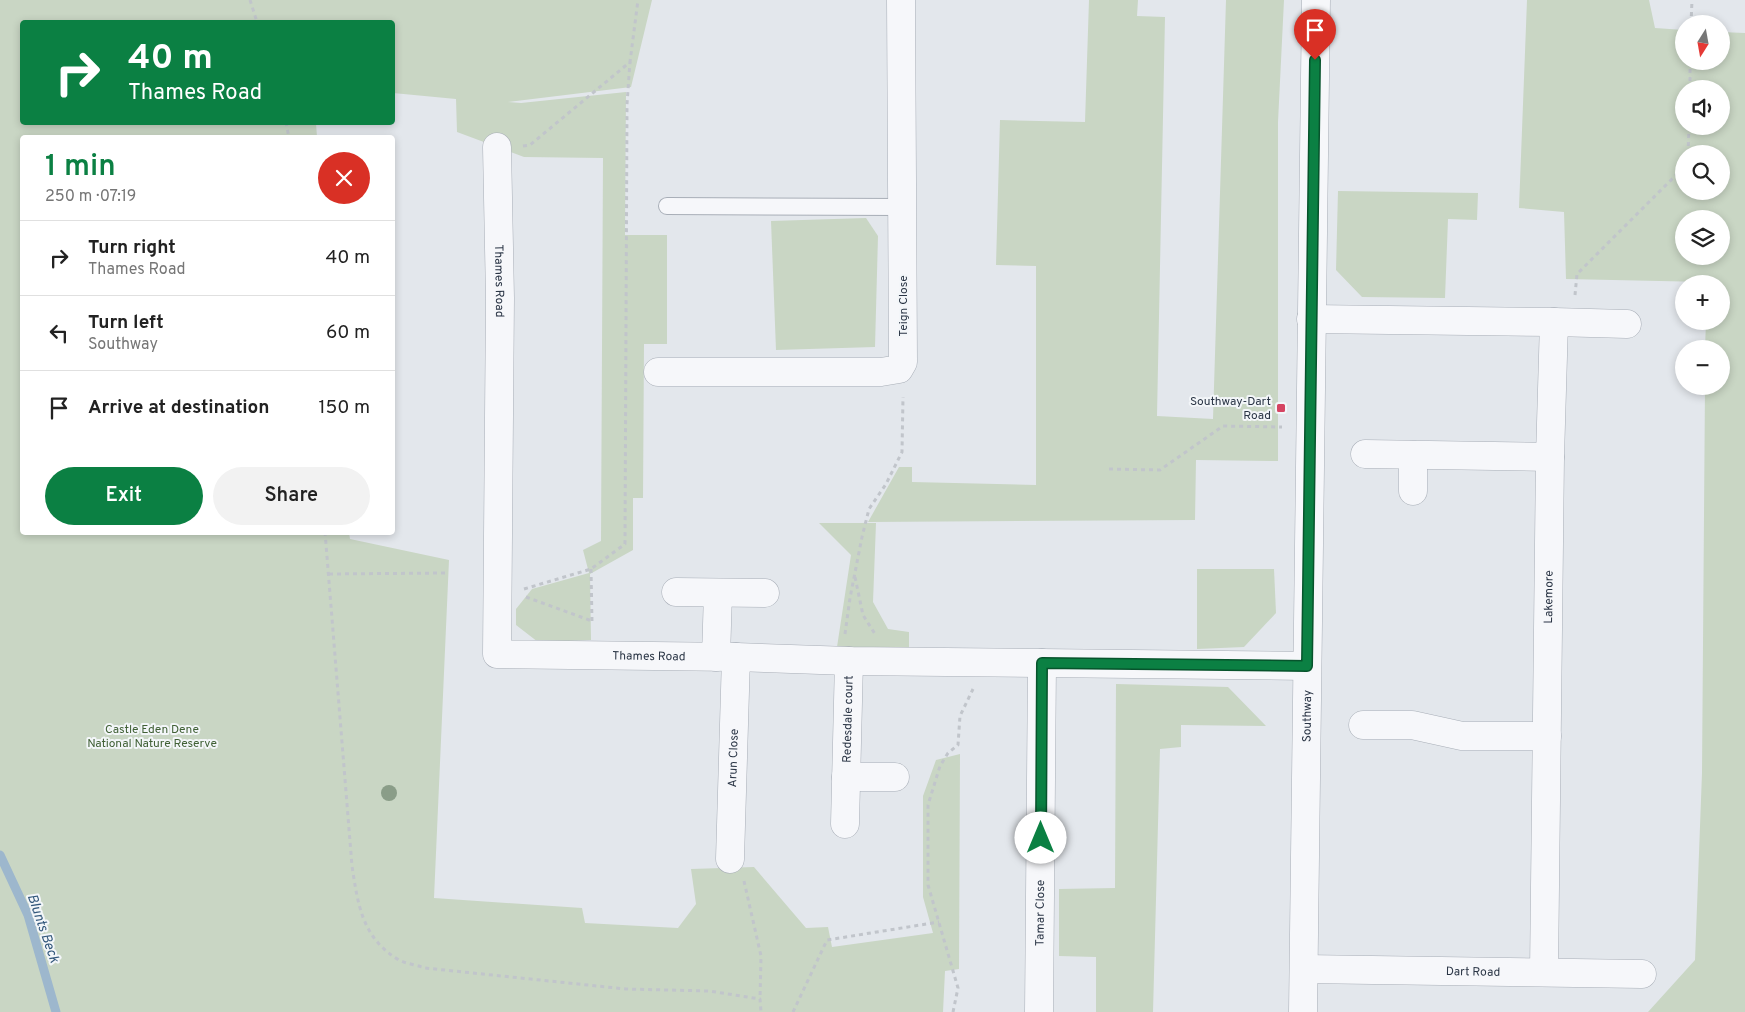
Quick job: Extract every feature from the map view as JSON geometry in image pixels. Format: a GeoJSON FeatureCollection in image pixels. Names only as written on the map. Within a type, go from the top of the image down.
{"type":"FeatureCollection","features":[{"type":"Feature","properties":{"kind":"street","name":"Teign Close"},"geometry":{"type":"LineString","coordinates":[[899,369],[903,362],[901,0]]}},
{"type":"Feature","properties":{"kind":"street","name":"Southway"},"geometry":{"type":"LineString","coordinates":[[1303,1012],[1316,0]]}},
{"type":"Feature","properties":{"kind":"street","name":"Thames Road"},"geometry":{"type":"LineString","coordinates":[[507,147],[500,298],[506,587],[498,654],[726,657],[849,661],[1307,666]]}},
{"type":"Feature","properties":{"kind":"street"},"geometry":{"type":"LineString","coordinates":[[1311,319],[1627,324]]}},
{"type":"Feature","properties":{"kind":"street","name":"Lakemore"},"geometry":{"type":"LineString","coordinates":[[1544,972],[1550,458],[1562,322]]}},
{"type":"Feature","properties":{"kind":"street"},"geometry":{"type":"LineString","coordinates":[[658,372],[881,372],[899,369]]}},
{"type":"Feature","properties":{"kind":"street"},"geometry":{"type":"LineString","coordinates":[[1366,454],[1550,458]]}},
{"type":"Feature","properties":{"kind":"street"},"geometry":{"type":"LineString","coordinates":[[1413,455],[1413,491]]}},
{"type":"Feature","properties":{"kind":"street"},"geometry":{"type":"LineString","coordinates":[[676,592],[765,593]]}},
{"type":"Feature","properties":{"kind":"street","name":"Arun Close"},"geometry":{"type":"LineString","coordinates":[[718,593],[726,657],[736,868]]}},
{"type":"Feature","properties":{"kind":"street","name":"Redesdale court"},"geometry":{"type":"LineString","coordinates":[[846,824],[849,661]]}},
{"type":"Feature","properties":{"kind":"street","name":"Tamar Close"},"geometry":{"type":"LineString","coordinates":[[1039,1012],[1042,663]]}},
{"type":"Feature","properties":{"kind":"street"},"geometry":{"type":"LineString","coordinates":[[1363,725],[1412,725],[1462,736],[1547,736]]}},
{"type":"Feature","properties":{"kind":"street","name":"Redesdale court"},"geometry":{"type":"LineString","coordinates":[[846,777],[896,777]]}},
{"type":"Feature","properties":{"kind":"street","name":"Dart Road"},"geometry":{"type":"LineString","coordinates":[[1304,969],[1642,974]]}},
{"type":"Feature","properties":{"kind":"lane"},"geometry":{"type":"LineString","coordinates":[[667,206],[902,207]]}},
{"type":"Feature","properties":{"kind":"path"},"geometry":{"type":"LineString","coordinates":[[250,0],[256,20]]}},
{"type":"Feature","properties":{"kind":"path"},"geometry":{"type":"LineString","coordinates":[[506,587],[591,569],[625,544],[627,104],[638,0]]}},
{"type":"Feature","properties":{"kind":"path"},"geometry":{"type":"LineString","coordinates":[[1691,15],[1692,0]]}},
{"type":"Feature","properties":{"kind":"path"},"geometry":{"type":"LineString","coordinates":[[507,147],[530,145],[630,62]]}},
{"type":"Feature","properties":{"kind":"path"},"geometry":{"type":"LineString","coordinates":[[1562,322],[1574,307],[1577,274],[1675,176]]}},
{"type":"Feature","properties":{"kind":"path"},"geometry":{"type":"LineString","coordinates":[[849,661],[844,644],[854,574],[862,536],[869,509],[886,484],[902,452],[904,402],[899,369]]}},
{"type":"Feature","properties":{"kind":"path"},"geometry":{"type":"LineString","coordinates":[[1109,469],[1160,470],[1223,426],[1290,427]]}},
{"type":"Feature","properties":{"kind":"path"},"geometry":{"type":"LineString","coordinates":[[325,535],[352,866],[358,907],[367,927],[381,946],[401,961],[426,968],[626,989],[709,991],[760,999]]}},
{"type":"Feature","properties":{"kind":"path"},"geometry":{"type":"LineString","coordinates":[[591,569],[592,629]]}},
{"type":"Feature","properties":{"kind":"path"},"geometry":{"type":"LineString","coordinates":[[329,574],[445,574]]}},
{"type":"Feature","properties":{"kind":"path"},"geometry":{"type":"LineString","coordinates":[[854,574],[863,615],[877,637]]}},
{"type":"Feature","properties":{"kind":"path"},"geometry":{"type":"LineString","coordinates":[[506,587],[592,621]]}},
{"type":"Feature","properties":{"kind":"path"},"geometry":{"type":"LineString","coordinates":[[953,1012],[958,988],[928,885],[928,805],[940,766],[948,754],[958,745],[960,716],[975,685]]}},
{"type":"Feature","properties":{"kind":"path"},"geometry":{"type":"LineString","coordinates":[[736,868],[761,956],[761,1012]]}},
{"type":"Feature","properties":{"kind":"path"},"geometry":{"type":"LineString","coordinates":[[793,1012],[827,940],[938,922]]}},
{"type":"Feature","properties":{"kind":"green space","name":"Castle Eden Dene National Nature Reserve"},"geometry":{"type":"Polygon","coordinates":[[[0,0],[652,0],[631,87],[508,102],[521,103],[626,92],[625,235],[667,235],[667,344],[644,344],[643,498],[633,498],[633,550],[590,574],[591,640],[538,642],[516,625],[516,609],[532,589],[589,573],[583,550],[601,541],[603,158],[524,157],[457,132],[456,99],[395,93],[395,20],[20,20],[20,125],[316,125],[317,135],[20,135],[20,535],[349,535],[350,539],[449,560],[434,898],[582,908],[585,923],[678,928],[696,904],[691,869],[754,867],[806,928],[828,927],[832,947],[933,933],[923,897],[923,796],[936,760],[960,754],[959,969],[945,971],[943,1012],[0,1012],[0,0]]]}},
{"type":"Feature","properties":{"kind":"green space"},"geometry":{"type":"Polygon","coordinates":[[[1089,0],[1138,0],[1137,16],[1165,17],[1157,416],[1213,419],[1226,0],[1284,0],[1278,122],[1278,461],[1196,460],[1195,520],[868,522],[899,467],[912,467],[912,482],[1036,485],[1036,266],[996,265],[1000,120],[1085,122],[1089,0]]]}},
{"type":"Feature","properties":{"kind":"green space"},"geometry":{"type":"Polygon","coordinates":[[[1527,0],[1649,0],[1655,28],[1675,29],[1675,70],[1730,70],[1730,32],[1745,33],[1745,1012],[1648,1012],[1695,960],[1702,773],[1705,395],[1730,395],[1730,340],[1705,340],[1706,330],[1730,330],[1730,275],[1675,275],[1675,281],[1566,279],[1564,212],[1519,208],[1527,0]]]}},
{"type":"Feature","properties":{"kind":"green space"},"geometry":{"type":"Polygon","coordinates":[[[1338,191],[1478,193],[1477,220],[1448,219],[1445,298],[1362,297],[1336,270],[1338,191]]]}},
{"type":"Feature","properties":{"kind":"green space"},"geometry":{"type":"Polygon","coordinates":[[[866,218],[878,236],[875,347],[776,350],[771,221],[866,218]]]}},
{"type":"Feature","properties":{"kind":"green space"},"geometry":{"type":"Polygon","coordinates":[[[819,523],[876,523],[873,602],[888,629],[909,632],[909,648],[837,647],[851,555],[819,523]]]}},
{"type":"Feature","properties":{"kind":"green space"},"geometry":{"type":"Polygon","coordinates":[[[1197,569],[1274,569],[1276,613],[1244,647],[1197,649],[1197,569]]]}},
{"type":"Feature","properties":{"kind":"green space"},"geometry":{"type":"Polygon","coordinates":[[[1116,684],[1228,687],[1266,726],[1181,725],[1181,747],[1160,749],[1153,1012],[1096,1012],[1096,957],[1059,956],[1059,889],[1115,888],[1116,684]]]}},
{"type":"Feature","properties":{"kind":"waterway","name":"Blunts Beck"},"geometry":{"type":"LineString","coordinates":[[0,855],[28,915],[56,1012]]}},
{"type":"Feature","properties":{"kind":"place","name":"Southway-Dart Road"},"geometry":{"type":"Point","coordinates":[1281,408]}},
{"type":"Feature","properties":{"kind":"route"},"geometry":{"type":"LineString","coordinates":[[1041,838],[1042,663],[1307,666],[1315,60]]}}]}
